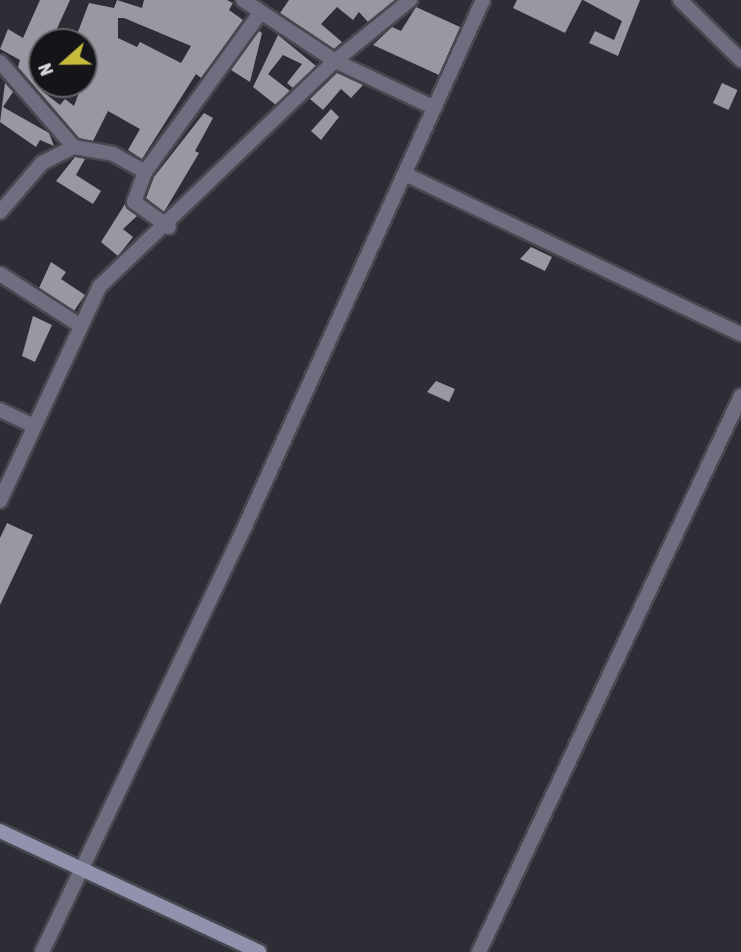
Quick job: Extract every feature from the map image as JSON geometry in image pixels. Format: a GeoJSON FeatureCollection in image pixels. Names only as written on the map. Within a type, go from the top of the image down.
{"type":"FeatureCollection","features":[{"type":"Feature","properties":{"kind":"street"},"geometry":{"type":"LineString","coordinates":[[243,0],[260,8],[335,61],[435,108]]}},
{"type":"Feature","properties":{"kind":"street"},"geometry":{"type":"LineString","coordinates":[[0,501],[79,325],[100,286],[169,227],[335,61],[410,0]]}},
{"type":"Feature","properties":{"kind":"street"},"geometry":{"type":"LineString","coordinates":[[42,952],[407,175],[483,0]]}},
{"type":"Feature","properties":{"kind":"street"},"geometry":{"type":"LineString","coordinates":[[680,0],[741,60]]}},
{"type":"Feature","properties":{"kind":"street"},"geometry":{"type":"LineString","coordinates":[[169,227],[134,202],[145,172],[260,8]]}},
{"type":"Feature","properties":{"kind":"street"},"geometry":{"type":"LineString","coordinates":[[0,62],[74,147]]}},
{"type":"Feature","properties":{"kind":"street"},"geometry":{"type":"LineString","coordinates":[[0,212],[42,163],[74,147],[113,154],[145,172]]}},
{"type":"Feature","properties":{"kind":"street"},"geometry":{"type":"LineString","coordinates":[[407,175],[741,334]]}},
{"type":"Feature","properties":{"kind":"street"},"geometry":{"type":"LineString","coordinates":[[0,274],[79,325]]}},
{"type":"Feature","properties":{"kind":"street"},"geometry":{"type":"LineString","coordinates":[[479,952],[741,396]]}},
{"type":"Feature","properties":{"kind":"street"},"geometry":{"type":"LineString","coordinates":[[0,410],[35,426]]}},
{"type":"Feature","properties":{"kind":"street"},"geometry":{"type":"LineString","coordinates":[[0,831],[259,952]]}},
{"type":"Feature","properties":{"kind":"building"},"geometry":{"type":"Polygon","coordinates":[[[40,0],[70,0],[57,28],[28,28],[28,79],[18,67],[20,60],[0,49],[8,29],[23,38],[40,0]]]}},
{"type":"Feature","properties":{"kind":"building"},"geometry":{"type":"Polygon","coordinates":[[[117,0],[142,8],[144,0],[227,0],[233,3],[229,10],[243,20],[201,78],[196,74],[142,159],[128,150],[140,129],[108,111],[93,141],[79,138],[45,98],[51,98],[60,105],[65,99],[74,106],[77,98],[98,98],[98,28],[79,28],[89,3],[114,8],[117,0]],[[118,18],[118,38],[137,47],[140,42],[181,63],[191,46],[124,18],[118,18]]]}},
{"type":"Feature","properties":{"kind":"building"},"geometry":{"type":"Polygon","coordinates":[[[289,0],[395,0],[368,22],[359,12],[353,20],[337,7],[321,24],[342,42],[334,49],[280,13],[289,0]]]}},
{"type":"Feature","properties":{"kind":"building"},"geometry":{"type":"Polygon","coordinates":[[[517,0],[582,0],[565,33],[513,8],[517,0]]]}},
{"type":"Feature","properties":{"kind":"building"},"geometry":{"type":"Polygon","coordinates":[[[583,0],[640,0],[618,56],[589,43],[595,31],[614,40],[622,21],[583,0]]]}},
{"type":"Feature","properties":{"kind":"building"},"geometry":{"type":"Polygon","coordinates":[[[416,7],[460,27],[439,75],[373,45],[392,27],[401,31],[416,7]]]}},
{"type":"Feature","properties":{"kind":"building"},"geometry":{"type":"Polygon","coordinates":[[[259,31],[262,33],[250,82],[231,70],[259,31]]]}},
{"type":"Feature","properties":{"kind":"building"},"geometry":{"type":"Polygon","coordinates":[[[278,35],[316,66],[293,88],[287,83],[302,64],[283,55],[268,74],[290,91],[276,105],[253,87],[278,35]]]}},
{"type":"Feature","properties":{"kind":"building"},"geometry":{"type":"Polygon","coordinates":[[[337,73],[363,85],[351,98],[341,89],[323,110],[310,99],[337,73]]]}},
{"type":"Feature","properties":{"kind":"building"},"geometry":{"type":"Polygon","coordinates":[[[5,83],[13,92],[3,107],[49,133],[54,146],[40,140],[36,147],[0,122],[5,83]]]}},
{"type":"Feature","properties":{"kind":"building"},"geometry":{"type":"Polygon","coordinates":[[[722,83],[738,90],[729,110],[713,103],[722,83]]]}},
{"type":"Feature","properties":{"kind":"building"},"geometry":{"type":"Polygon","coordinates":[[[331,109],[339,117],[321,140],[311,131],[331,109]]]}},
{"type":"Feature","properties":{"kind":"building"},"geometry":{"type":"Polygon","coordinates":[[[204,113],[213,118],[195,151],[199,153],[164,212],[146,198],[154,177],[204,113]]]}},
{"type":"Feature","properties":{"kind":"building"},"geometry":{"type":"Polygon","coordinates":[[[75,157],[85,159],[76,175],[101,191],[93,204],[56,181],[75,157]]]}},
{"type":"Feature","properties":{"kind":"building"},"geometry":{"type":"Polygon","coordinates":[[[125,204],[137,216],[123,229],[133,237],[118,256],[101,242],[125,204]]]}},
{"type":"Feature","properties":{"kind":"building"},"geometry":{"type":"Polygon","coordinates":[[[531,247],[552,257],[545,271],[520,259],[531,247]]]}},
{"type":"Feature","properties":{"kind":"building"},"geometry":{"type":"Polygon","coordinates":[[[51,262],[66,272],[61,279],[85,295],[74,311],[39,288],[51,262]]]}},
{"type":"Feature","properties":{"kind":"building"},"geometry":{"type":"Polygon","coordinates":[[[33,316],[52,325],[35,362],[22,356],[33,316]]]}},
{"type":"Feature","properties":{"kind":"building"},"geometry":{"type":"Polygon","coordinates":[[[436,381],[455,389],[449,402],[427,392],[436,381]]]}},
{"type":"Feature","properties":{"kind":"building"},"geometry":{"type":"Polygon","coordinates":[[[7,523],[33,535],[0,605],[0,538],[7,523]]]}}]}
